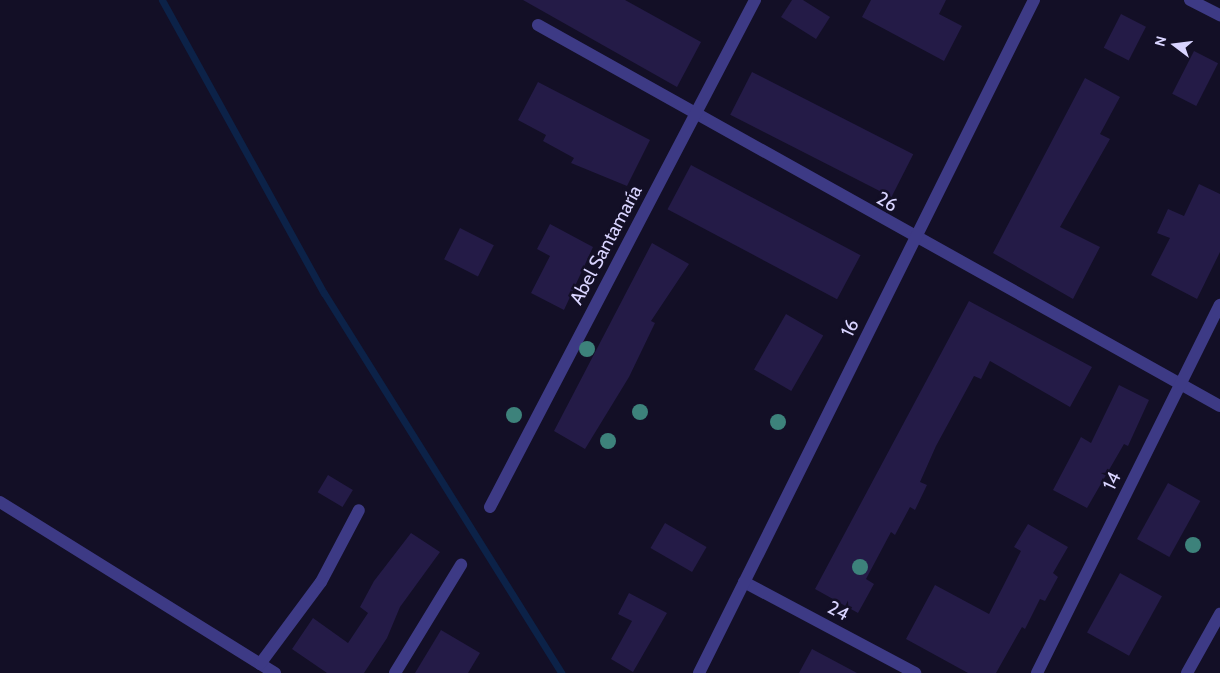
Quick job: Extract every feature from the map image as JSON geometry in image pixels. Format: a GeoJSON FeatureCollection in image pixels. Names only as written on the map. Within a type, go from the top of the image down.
{"type":"FeatureCollection","features":[{"type":"Feature","properties":{"kind":"street","name":"Abel Santamaría"},"geometry":{"type":"LineString","coordinates":[[490,507],[756,0]]}},
{"type":"Feature","properties":{"kind":"street","name":"16"},"geometry":{"type":"LineString","coordinates":[[699,673],[1034,0]]}},
{"type":"Feature","properties":{"kind":"street"},"geometry":{"type":"LineString","coordinates":[[1190,0],[1220,15]]}},
{"type":"Feature","properties":{"kind":"street","name":"26"},"geometry":{"type":"LineString","coordinates":[[538,25],[696,113],[915,240],[1220,406]]}},
{"type":"Feature","properties":{"kind":"street","name":"14"},"geometry":{"type":"LineString","coordinates":[[1037,673],[1220,306]]}},
{"type":"Feature","properties":{"kind":"street"},"geometry":{"type":"LineString","coordinates":[[0,502],[275,673]]}},
{"type":"Feature","properties":{"kind":"street"},"geometry":{"type":"LineString","coordinates":[[260,664],[320,582],[358,510]]}},
{"type":"Feature","properties":{"kind":"street"},"geometry":{"type":"LineString","coordinates":[[395,673],[461,565]]}},
{"type":"Feature","properties":{"kind":"street","name":"24"},"geometry":{"type":"LineString","coordinates":[[744,582],[915,673]]}},
{"type":"Feature","properties":{"kind":"street"},"geometry":{"type":"LineString","coordinates":[[1187,673],[1219,613]]}},
{"type":"Feature","properties":{"kind":"building"},"geometry":{"type":"Polygon","coordinates":[[[523,0],[625,0],[701,42],[677,87],[523,0]]]}},
{"type":"Feature","properties":{"kind":"building"},"geometry":{"type":"Polygon","coordinates":[[[792,0],[803,0],[830,17],[816,39],[781,17],[792,0]]]}},
{"type":"Feature","properties":{"kind":"building"},"geometry":{"type":"Polygon","coordinates":[[[871,0],[946,0],[939,14],[962,26],[944,61],[862,17],[871,0]]]}},
{"type":"Feature","properties":{"kind":"building"},"geometry":{"type":"Polygon","coordinates":[[[1121,14],[1146,27],[1129,61],[1104,48],[1121,14]]]}},
{"type":"Feature","properties":{"kind":"building"},"geometry":{"type":"Polygon","coordinates":[[[1194,51],[1218,63],[1196,106],[1172,94],[1194,51]]]}},
{"type":"Feature","properties":{"kind":"building"},"geometry":{"type":"Polygon","coordinates":[[[752,72],[913,154],[891,197],[730,115],[752,72]]]}},
{"type":"Feature","properties":{"kind":"building"},"geometry":{"type":"Polygon","coordinates":[[[1085,78],[1120,97],[1100,134],[1110,139],[1060,227],[1100,247],[1073,299],[993,253],[1085,78]]]}},
{"type":"Feature","properties":{"kind":"building"},"geometry":{"type":"Polygon","coordinates":[[[538,82],[650,140],[627,186],[571,163],[574,158],[543,141],[546,135],[518,120],[538,82]]]}},
{"type":"Feature","properties":{"kind":"building"},"geometry":{"type":"Polygon","coordinates":[[[691,165],[861,255],[837,299],[668,209],[691,165]]]}},
{"type":"Feature","properties":{"kind":"building"},"geometry":{"type":"Polygon","coordinates":[[[1199,184],[1220,194],[1220,252],[1197,299],[1151,275],[1170,238],[1157,233],[1168,209],[1184,216],[1199,184]]]}},
{"type":"Feature","properties":{"kind":"building"},"geometry":{"type":"Polygon","coordinates":[[[550,224],[593,247],[564,310],[531,293],[550,256],[537,249],[550,224]]]}},
{"type":"Feature","properties":{"kind":"building"},"geometry":{"type":"Polygon","coordinates":[[[460,228],[494,245],[478,276],[444,259],[460,228]]]}},
{"type":"Feature","properties":{"kind":"building"},"geometry":{"type":"Polygon","coordinates":[[[652,243],[689,264],[651,321],[655,323],[629,377],[585,449],[554,431],[652,243]]]}},
{"type":"Feature","properties":{"kind":"building"},"geometry":{"type":"Polygon","coordinates":[[[969,301],[1092,367],[1070,407],[990,361],[981,379],[974,376],[936,446],[920,482],[927,485],[915,510],[910,507],[895,535],[891,532],[866,579],[874,584],[858,613],[815,589],[969,301]]]}},
{"type":"Feature","properties":{"kind":"building"},"geometry":{"type":"Polygon","coordinates":[[[786,314],[823,336],[791,391],[754,369],[786,314]]]}},
{"type":"Feature","properties":{"kind":"building"},"geometry":{"type":"Polygon","coordinates":[[[1119,385],[1149,400],[1128,446],[1124,444],[1087,508],[1053,490],[1081,437],[1091,443],[1119,385]]]}},
{"type":"Feature","properties":{"kind":"building"},"geometry":{"type":"Polygon","coordinates":[[[328,475],[353,490],[343,507],[318,492],[328,475]]]}},
{"type":"Feature","properties":{"kind":"building"},"geometry":{"type":"Polygon","coordinates":[[[1168,483],[1200,501],[1169,557],[1137,539],[1168,483]]]}},
{"type":"Feature","properties":{"kind":"building"},"geometry":{"type":"Polygon","coordinates":[[[665,523],[707,547],[692,572],[650,548],[665,523]]]}},
{"type":"Feature","properties":{"kind":"building"},"geometry":{"type":"Polygon","coordinates":[[[1028,524],[1068,547],[1053,573],[1058,577],[1045,601],[1040,599],[1025,629],[1022,627],[996,673],[968,673],[906,639],[935,585],[989,614],[1021,551],[1014,547],[1028,524]]]}},
{"type":"Feature","properties":{"kind":"building"},"geometry":{"type":"Polygon","coordinates":[[[411,533],[440,552],[400,607],[387,638],[364,673],[327,673],[292,649],[313,618],[348,643],[368,613],[360,607],[374,581],[411,533]]]}},
{"type":"Feature","properties":{"kind":"building"},"geometry":{"type":"Polygon","coordinates":[[[1120,573],[1162,596],[1129,656],[1087,632],[1120,573]]]}},
{"type":"Feature","properties":{"kind":"building"},"geometry":{"type":"Polygon","coordinates":[[[629,593],[667,613],[633,672],[611,659],[632,621],[618,614],[629,593]]]}},
{"type":"Feature","properties":{"kind":"building"},"geometry":{"type":"Polygon","coordinates":[[[441,630],[480,653],[468,673],[415,673],[441,630]]]}},
{"type":"Feature","properties":{"kind":"building"},"geometry":{"type":"Polygon","coordinates":[[[812,649],[857,673],[799,673],[812,649]]]}},
{"type":"Feature","properties":{"kind":"waterway"},"geometry":{"type":"LineString","coordinates":[[162,0],[324,293],[561,673]]}}]}
